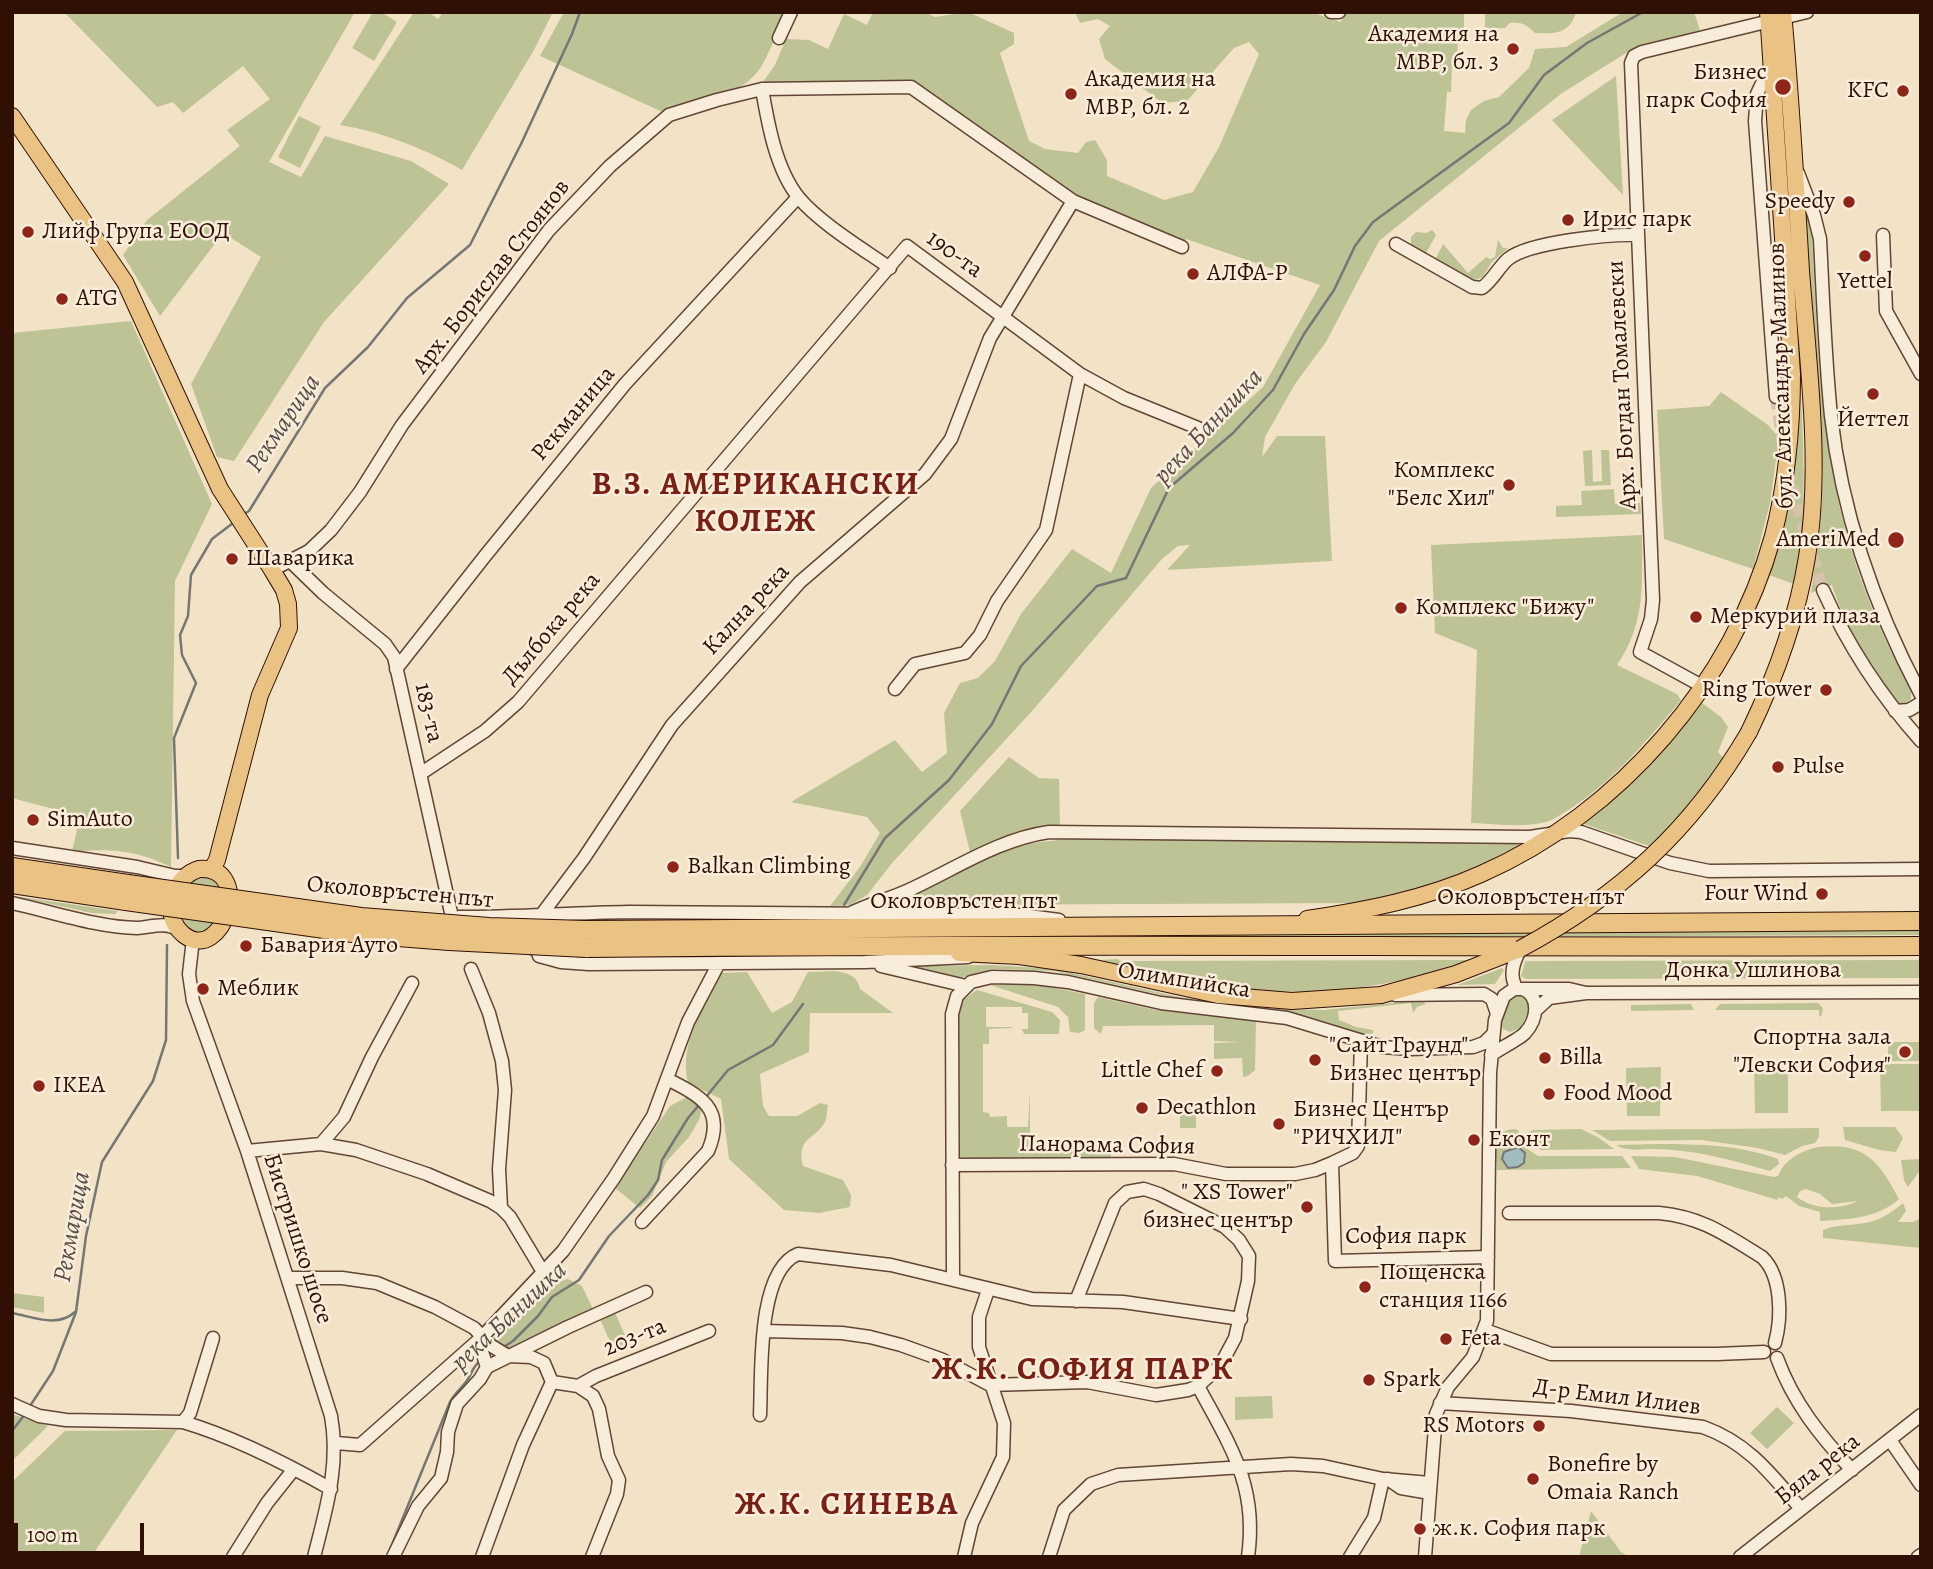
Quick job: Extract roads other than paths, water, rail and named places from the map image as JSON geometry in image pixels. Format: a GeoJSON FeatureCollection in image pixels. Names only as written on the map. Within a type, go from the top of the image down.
{"type":"FeatureCollection","features":[{"type":"Feature","properties":{"kind":"highway","name":"Околовръстен път"},"geometry":{"type":"LineString","coordinates":[[12,867],[127,892],[360,934],[586,948],[862,953],[1194,946],[1921,946]]}},
{"type":"Feature","properties":{"kind":"highway","name":"Околовръстен път"},"geometry":{"type":"LineString","coordinates":[[12,884],[127,892],[361,917],[489,927],[585,930],[1921,921]]}},
{"type":"Feature","properties":{"kind":"highway"},"geometry":{"type":"LineString","coordinates":[[1019,956],[1194,946]]}},
{"type":"Feature","properties":{"kind":"main road","name":"бул. Александър Малинов"},"geometry":{"type":"LineString","coordinates":[[1270,925],[1401,902],[1443,890],[1515,858],[1557,832],[1604,797],[1668,731],[1702,686],[1744,613],[1761,573],[1782,498],[1789,452],[1792,374],[1771,64],[1776,16]]}},
{"type":"Feature","properties":{"kind":"main road","name":"бул. Александър Малинов"},"geometry":{"type":"LineString","coordinates":[[862,953],[1019,956],[1082,965],[1197,992],[1237,998],[1292,1001],[1381,995],[1456,974],[1520,949],[1602,900],[1649,860],[1712,791],[1749,732],[1785,649],[1808,554],[1812,504],[1812,418],[1794,163],[1776,16]]}},
{"type":"Feature","properties":{"kind":"main road"},"geometry":{"type":"LineString","coordinates":[[12,117],[125,282],[199,446],[224,495],[284,590],[288,604],[289,628],[263,686],[217,860],[212,869]]}},
{"type":"Feature","properties":{"kind":"main road"},"geometry":{"type":"LineString","coordinates":[[199,869],[212,869],[222,877],[228,888],[229,907],[220,928],[206,938],[186,934],[173,917],[172,904],[177,884],[184,876],[199,869]]}},
{"type":"Feature","properties":{"kind":"street"},"geometry":{"type":"LineString","coordinates":[[779,38],[791,12]]}},
{"type":"Feature","properties":{"kind":"street"},"geometry":{"type":"LineString","coordinates":[[1331,12],[1339,12]]}},
{"type":"Feature","properties":{"kind":"street"},"geometry":{"type":"LineString","coordinates":[[1776,16],[1807,12]]}},
{"type":"Feature","properties":{"kind":"street","name":"Арх. Богдан Томалевски"},"geometry":{"type":"LineString","coordinates":[[1702,686],[1640,652],[1651,619],[1653,600],[1631,71],[1634,56],[1642,52],[1776,16]]}},
{"type":"Feature","properties":{"kind":"street","name":"бул. Александър Малинов"},"geometry":{"type":"LineString","coordinates":[[1771,64],[1756,93],[1755,121],[1776,397]]}},
{"type":"Feature","properties":{"kind":"street","name":"Арх. Борислав Стоянов"},"geometry":{"type":"LineString","coordinates":[[272,570],[309,551],[331,530],[360,492],[402,425],[549,230],[602,174],[669,116],[762,89],[911,87],[1073,201],[1177,245]]}},
{"type":"Feature","properties":{"kind":"street","name":"190-та"},"geometry":{"type":"LineString","coordinates":[[762,89],[773,142],[780,163],[798,197],[838,231],[890,268],[907,246],[1080,374],[1124,398],[1198,428]]}},
{"type":"Feature","properties":{"kind":"street","name":"бул. Александър Малинов"},"geometry":{"type":"LineString","coordinates":[[1794,163],[1814,215],[1819,239],[1830,402],[1839,467],[1854,531],[1883,617],[1915,671],[1921,695]]}},
{"type":"Feature","properties":{"kind":"street","name":"Рекманица"},"geometry":{"type":"LineString","coordinates":[[396,669],[625,384],[798,197]]}},
{"type":"Feature","properties":{"kind":"street","name":"Кална река"},"geometry":{"type":"LineString","coordinates":[[545,957],[531,947],[527,935],[533,921],[542,915],[584,858],[672,725],[800,582],[925,474],[939,457],[951,439],[990,338],[1073,201]]}},
{"type":"Feature","properties":{"kind":"street"},"geometry":{"type":"LineString","coordinates":[[1396,244],[1472,287],[1482,288],[1490,283],[1509,259],[1522,251],[1558,243],[1638,235]]}},
{"type":"Feature","properties":{"kind":"street"},"geometry":{"type":"LineString","coordinates":[[1883,235],[1886,311],[1921,374]]}},
{"type":"Feature","properties":{"kind":"street","name":"Дълбока река"},"geometry":{"type":"LineString","coordinates":[[420,774],[485,731],[518,702],[890,268]]}},
{"type":"Feature","properties":{"kind":"street"},"geometry":{"type":"LineString","coordinates":[[895,690],[915,664],[965,653],[980,635],[997,601],[1046,530],[1080,374]]}},
{"type":"Feature","properties":{"kind":"street","name":"183-та"},"geometry":{"type":"LineString","coordinates":[[290,561],[323,593],[385,644],[394,657],[452,917]]}},
{"type":"Feature","properties":{"kind":"street"},"geometry":{"type":"LineString","coordinates":[[1823,590],[1853,650],[1895,711],[1921,741]]}},
{"type":"Feature","properties":{"kind":"street"},"geometry":{"type":"LineString","coordinates":[[1895,711],[1909,710],[1921,703]]}},
{"type":"Feature","properties":{"kind":"street"},"geometry":{"type":"LineString","coordinates":[[849,914],[911,889],[1003,844],[1025,835],[1049,832],[1530,837],[1557,832],[1581,832],[1670,863],[1709,871],[1921,870]]}},
{"type":"Feature","properties":{"kind":"street"},"geometry":{"type":"LineString","coordinates":[[12,848],[184,876]]}},
{"type":"Feature","properties":{"kind":"street"},"geometry":{"type":"LineString","coordinates":[[228,888],[238,895],[452,917],[641,912],[1021,915],[1112,926]]}},
{"type":"Feature","properties":{"kind":"street"},"geometry":{"type":"LineString","coordinates":[[911,889],[906,902],[909,910],[916,915]]}},
{"type":"Feature","properties":{"kind":"street"},"geometry":{"type":"LineString","coordinates":[[12,903],[118,926],[139,928],[166,925],[186,934]]}},
{"type":"Feature","properties":{"kind":"street","name":"Олимпийска"},"geometry":{"type":"LineString","coordinates":[[220,928],[235,923],[370,940],[531,953],[561,962],[589,964],[719,963],[862,953],[966,986],[992,977],[1052,979],[1161,1003],[1287,1018],[1382,1047],[1473,1047]]}},
{"type":"Feature","properties":{"kind":"street","name":"Бистришко шосе"},"geometry":{"type":"LineString","coordinates":[[186,934],[192,1001],[247,1151],[328,1406],[336,1443],[331,1489],[314,1557]]}},
{"type":"Feature","properties":{"kind":"street"},"geometry":{"type":"LineString","coordinates":[[1491,1055],[1525,1034],[1535,1012],[1534,998],[1512,982],[1512,973],[1520,949]]}},
{"type":"Feature","properties":{"kind":"street"},"geometry":{"type":"LineString","coordinates":[[336,1443],[359,1445],[485,1345],[563,1251],[653,1116],[688,1021],[719,963]]}},
{"type":"Feature","properties":{"kind":"street"},"geometry":{"type":"LineString","coordinates":[[471,969],[489,1013],[502,1061],[505,1090],[499,1170],[501,1208]]}},
{"type":"Feature","properties":{"kind":"street"},"geometry":{"type":"LineString","coordinates":[[321,1144],[344,1117],[372,1057],[412,983]]}},
{"type":"Feature","properties":{"kind":"street"},"geometry":{"type":"LineString","coordinates":[[953,1279],[952,1014],[957,996],[966,986]]}},
{"type":"Feature","properties":{"kind":"street"},"geometry":{"type":"LineString","coordinates":[[1424,1557],[1435,1423],[1440,1402],[1448,1387],[1473,1357],[1487,1321],[1491,1055],[1495,1024],[1504,996],[1520,989]]}},
{"type":"Feature","properties":{"kind":"street","name":"Донка Ушлинова"},"geometry":{"type":"LineString","coordinates":[[1520,989],[1569,989],[1586,993]]}},
{"type":"Feature","properties":{"kind":"street","name":"Донка Ушлинова"},"geometry":{"type":"LineString","coordinates":[[1535,1012],[1542,1002],[1549,998],[1586,993],[1921,992]]}},
{"type":"Feature","properties":{"kind":"street"},"geometry":{"type":"LineString","coordinates":[[1381,995],[1484,994],[1490,998],[1497,1032],[1503,1038],[1515,1039]]}},
{"type":"Feature","properties":{"kind":"street"},"geometry":{"type":"LineString","coordinates":[[1473,1047],[1483,1043],[1495,1024]]}},
{"type":"Feature","properties":{"kind":"street","name":"Панорама София"},"geometry":{"type":"LineString","coordinates":[[952,1165],[1174,1164],[1246,1175],[1295,1174],[1315,1170],[1353,1153],[1360,1142],[1361,1042]]}},
{"type":"Feature","properties":{"kind":"street"},"geometry":{"type":"LineString","coordinates":[[1473,1047],[1491,1055]]}},
{"type":"Feature","properties":{"kind":"street"},"geometry":{"type":"LineString","coordinates":[[642,1222],[708,1151],[715,1125],[713,1113],[694,1092],[667,1079]]}},
{"type":"Feature","properties":{"kind":"street"},"geometry":{"type":"LineString","coordinates":[[247,1151],[321,1144],[383,1158],[452,1185],[501,1208],[510,1217],[543,1272]]}},
{"type":"Feature","properties":{"kind":"street","name":"София парк"},"geometry":{"type":"LineString","coordinates":[[1332,1163],[1335,1261],[1488,1257]]}},
{"type":"Feature","properties":{"kind":"street"},"geometry":{"type":"LineString","coordinates":[[764,1331],[842,1333],[870,1337],[943,1360],[990,1385],[1087,1382],[1156,1395],[1198,1386],[1220,1366],[1235,1338],[1241,1319],[1248,1281],[1249,1256],[1239,1240],[1225,1227],[1159,1194],[1144,1189],[1127,1192],[1115,1203],[1076,1301]]}},
{"type":"Feature","properties":{"kind":"street"},"geometry":{"type":"LineString","coordinates":[[1509,1213],[1659,1213],[1682,1215],[1702,1221],[1762,1257],[1769,1264],[1776,1281],[1778,1308],[1774,1343]]}},
{"type":"Feature","properties":{"kind":"street"},"geometry":{"type":"LineString","coordinates":[[760,1415],[766,1312],[782,1266],[789,1257],[798,1254],[880,1263],[1032,1299],[1123,1302],[1241,1319]]}},
{"type":"Feature","properties":{"kind":"street"},"geometry":{"type":"LineString","coordinates":[[288,1279],[342,1278],[377,1283],[435,1307],[474,1328],[485,1345],[487,1367],[480,1380],[457,1405],[448,1432],[441,1478],[418,1506],[393,1557]]}},
{"type":"Feature","properties":{"kind":"street"},"geometry":{"type":"LineString","coordinates":[[964,1557],[972,1523],[1003,1457],[1004,1423],[979,1347],[979,1317],[988,1290]]}},
{"type":"Feature","properties":{"kind":"street"},"geometry":{"type":"LineString","coordinates":[[487,1367],[646,1292]]}},
{"type":"Feature","properties":{"kind":"street"},"geometry":{"type":"LineString","coordinates":[[1485,1330],[1551,1354],[1764,1352],[1770,1359],[1777,1358]]}},
{"type":"Feature","properties":{"kind":"street","name":"203-та"},"geometry":{"type":"LineString","coordinates":[[578,1387],[596,1376],[709,1331]]}},
{"type":"Feature","properties":{"kind":"street"},"geometry":{"type":"LineString","coordinates":[[183,1422],[190,1413],[213,1338]]}},
{"type":"Feature","properties":{"kind":"street"},"geometry":{"type":"LineString","coordinates":[[1764,1352],[1765,1346],[1774,1343]]}},
{"type":"Feature","properties":{"kind":"street"},"geometry":{"type":"LineString","coordinates":[[1774,1343],[1781,1350],[1777,1358],[1787,1384],[1812,1426],[1852,1469]]}},
{"type":"Feature","properties":{"kind":"street"},"geometry":{"type":"LineString","coordinates":[[482,1557],[523,1445],[552,1382],[544,1363],[531,1357],[508,1356],[485,1345]]}},
{"type":"Feature","properties":{"kind":"street"},"geometry":{"type":"LineString","coordinates":[[552,1382],[578,1387],[593,1396],[599,1409],[608,1456],[619,1480],[617,1494],[592,1557]]}},
{"type":"Feature","properties":{"kind":"street"},"geometry":{"type":"LineString","coordinates":[[1198,1386],[1241,1468],[1250,1503],[1248,1557]]}},
{"type":"Feature","properties":{"kind":"street","name":"Д-р Емил Илиев"},"geometry":{"type":"LineString","coordinates":[[1440,1402],[1571,1411],[1703,1427],[1722,1434],[1751,1454],[1801,1509]]}},
{"type":"Feature","properties":{"kind":"street"},"geometry":{"type":"LineString","coordinates":[[15,1405],[39,1416],[66,1420],[183,1422],[202,1427],[295,1469],[331,1489]]}},
{"type":"Feature","properties":{"kind":"street","name":"Бяла река"},"geometry":{"type":"LineString","coordinates":[[1740,1557],[1921,1415]]}},
{"type":"Feature","properties":{"kind":"street"},"geometry":{"type":"LineString","coordinates":[[1890,1440],[1921,1485]]}},
{"type":"Feature","properties":{"kind":"street"},"geometry":{"type":"LineString","coordinates":[[1049,1557],[1064,1510],[1091,1484],[1118,1475],[1291,1464],[1323,1466],[1386,1479],[1401,1488],[1430,1488]]}},
{"type":"Feature","properties":{"kind":"street"},"geometry":{"type":"LineString","coordinates":[[233,1557],[267,1503],[295,1469]]}},
{"type":"Feature","properties":{"kind":"street"},"geometry":{"type":"LineString","coordinates":[[1350,1557],[1374,1518],[1386,1479]]}},
{"type":"Feature","properties":{"kind":"water"},"geometry":{"type":"Polygon","coordinates":[[[1518,1147],[1525,1153],[1524,1163],[1508,1168],[1502,1159],[1504,1152],[1518,1147]]]}},
{"type":"Feature","properties":{"kind":"waterway","name":"Рекмарица"},"geometry":{"type":"LineString","coordinates":[[244,514],[249,511],[325,388],[368,347],[407,298],[470,245],[521,144],[580,12]]}},
{"type":"Feature","properties":{"kind":"waterway","name":"река Банишка"},"geometry":{"type":"LineString","coordinates":[[844,905],[885,838],[949,780],[992,724],[1021,666],[1097,586],[1126,578],[1169,488],[1233,433],[1273,390],[1304,334],[1334,290],[1355,246],[1373,222],[1509,123],[1544,75],[1587,43],[1643,12]]}},
{"type":"Feature","properties":{"kind":"waterway","name":"Рекмарица"},"geometry":{"type":"LineString","coordinates":[[178,858],[174,738],[196,683],[182,655],[180,635],[188,616],[191,575],[212,539],[233,523]]}},
{"type":"Feature","properties":{"kind":"waterway","name":"Рекмарица"},"geometry":{"type":"LineString","coordinates":[[30,1406],[53,1371],[76,1312],[86,1236],[102,1162],[153,1081],[166,1040],[167,945]]}},
{"type":"Feature","properties":{"kind":"waterway","name":"река Банишка"},"geometry":{"type":"LineString","coordinates":[[706,1097],[728,1070],[773,1045],[803,1004]]}},
{"type":"Feature","properties":{"kind":"waterway","name":"река Банишка"},"geometry":{"type":"LineString","coordinates":[[502,1348],[538,1316],[552,1297],[579,1280],[609,1236],[648,1195],[658,1180],[662,1160],[699,1105]]}},
{"type":"Feature","properties":{"kind":"waterway"},"geometry":{"type":"LineString","coordinates":[[12,1313],[53,1320],[68,1317],[75,1312]]}},
{"type":"Feature","properties":{"kind":"waterway","name":"река Банишка"},"geometry":{"type":"LineString","coordinates":[[387,1557],[450,1402],[481,1360]]}},
{"type":"Feature","properties":{"kind":"waterway","name":"Рекмарица"},"geometry":{"type":"LineString","coordinates":[[12,1431],[25,1414]]}},
{"type":"Feature","properties":{"kind":"tunnel"},"geometry":{"type":"LineString","coordinates":[[1776,397],[1784,452]]}},
{"type":"Feature","properties":{"kind":"tunnel"},"geometry":{"type":"LineString","coordinates":[[1788,470],[1823,590]]}},
{"type":"Feature","properties":{"kind":"place","name":"Академия на МВР, бл. 3"},"geometry":{"type":"Point","coordinates":[1513,49]}},
{"type":"Feature","properties":{"kind":"place","name":"Бизнес парк София"},"geometry":{"type":"Point","coordinates":[1783,87]}},
{"type":"Feature","properties":{"kind":"place","name":"KFC"},"geometry":{"type":"Point","coordinates":[1903,91]}},
{"type":"Feature","properties":{"kind":"place","name":"Академия на МВР, бл. 2"},"geometry":{"type":"Point","coordinates":[1071,94]}},
{"type":"Feature","properties":{"kind":"place","name":"Speedy"},"geometry":{"type":"Point","coordinates":[1849,202]}},
{"type":"Feature","properties":{"kind":"place","name":"Ирис парк"},"geometry":{"type":"Point","coordinates":[1568,220]}},
{"type":"Feature","properties":{"kind":"place","name":"Лийф Група ЕООД"},"geometry":{"type":"Point","coordinates":[28,232]}},
{"type":"Feature","properties":{"kind":"place","name":"Yettel"},"geometry":{"type":"Point","coordinates":[1865,256]}},
{"type":"Feature","properties":{"kind":"place","name":"АЛФА-Р"},"geometry":{"type":"Point","coordinates":[1193,274]}},
{"type":"Feature","properties":{"kind":"place","name":"ATG"},"geometry":{"type":"Point","coordinates":[62,299]}},
{"type":"Feature","properties":{"kind":"place","name":"Йеттел"},"geometry":{"type":"Point","coordinates":[1873,394]}},
{"type":"Feature","properties":{"kind":"place","name":"Комплекс \"Белс Хил\""},"geometry":{"type":"Point","coordinates":[1509,485]}},
{"type":"Feature","properties":{"kind":"place","name":"AmeriMed"},"geometry":{"type":"Point","coordinates":[1896,540]}},
{"type":"Feature","properties":{"kind":"place","name":"Шаварика"},"geometry":{"type":"Point","coordinates":[232,559]}},
{"type":"Feature","properties":{"kind":"place","name":"Комплекс \"Бижу\""},"geometry":{"type":"Point","coordinates":[1401,608]}},
{"type":"Feature","properties":{"kind":"place","name":"Меркурий плаза"},"geometry":{"type":"Point","coordinates":[1696,617]}},
{"type":"Feature","properties":{"kind":"place","name":"Ring Tower"},"geometry":{"type":"Point","coordinates":[1826,690]}},
{"type":"Feature","properties":{"kind":"place","name":"Pulse"},"geometry":{"type":"Point","coordinates":[1778,767]}},
{"type":"Feature","properties":{"kind":"place","name":"SimAuto"},"geometry":{"type":"Point","coordinates":[33,820]}},
{"type":"Feature","properties":{"kind":"place","name":"Balkan Climbing"},"geometry":{"type":"Point","coordinates":[673,867]}},
{"type":"Feature","properties":{"kind":"place","name":"Four Wind"},"geometry":{"type":"Point","coordinates":[1822,894]}},
{"type":"Feature","properties":{"kind":"place","name":"Бавария Ауто"},"geometry":{"type":"Point","coordinates":[246,946]}},
{"type":"Feature","properties":{"kind":"place","name":"Меблик"},"geometry":{"type":"Point","coordinates":[203,989]}},
{"type":"Feature","properties":{"kind":"place","name":"Спортна зала \"Левски София\""},"geometry":{"type":"Point","coordinates":[1905,1052]}},
{"type":"Feature","properties":{"kind":"place","name":"Billa"},"geometry":{"type":"Point","coordinates":[1545,1058]}},
{"type":"Feature","properties":{"kind":"place","name":"\"Сайт Граунд\" Бизнес център"},"geometry":{"type":"Point","coordinates":[1315,1060]}},
{"type":"Feature","properties":{"kind":"place","name":"Little Chef"},"geometry":{"type":"Point","coordinates":[1217,1071]}},
{"type":"Feature","properties":{"kind":"place","name":"IKEA"},"geometry":{"type":"Point","coordinates":[39,1086]}},
{"type":"Feature","properties":{"kind":"place","name":"Food Mood"},"geometry":{"type":"Point","coordinates":[1549,1094]}},
{"type":"Feature","properties":{"kind":"place","name":"Decathlon"},"geometry":{"type":"Point","coordinates":[1142,1108]}},
{"type":"Feature","properties":{"kind":"place","name":"Бизнес Център \"РИЧХИЛ\""},"geometry":{"type":"Point","coordinates":[1279,1124]}},
{"type":"Feature","properties":{"kind":"place","name":"Еконт"},"geometry":{"type":"Point","coordinates":[1474,1140]}},
{"type":"Feature","properties":{"kind":"place","name":"\" XS Tower\" бизнес център"},"geometry":{"type":"Point","coordinates":[1307,1207]}},
{"type":"Feature","properties":{"kind":"place","name":"Пощенска станция 1166"},"geometry":{"type":"Point","coordinates":[1365,1287]}},
{"type":"Feature","properties":{"kind":"place","name":"Feta"},"geometry":{"type":"Point","coordinates":[1446,1339]}},
{"type":"Feature","properties":{"kind":"place","name":"Spark"},"geometry":{"type":"Point","coordinates":[1369,1380]}},
{"type":"Feature","properties":{"kind":"place","name":"RS Motors"},"geometry":{"type":"Point","coordinates":[1539,1426]}},
{"type":"Feature","properties":{"kind":"place","name":"Bonefire by Omaia Ranch"},"geometry":{"type":"Point","coordinates":[1533,1479]}},
{"type":"Feature","properties":{"kind":"place","name":"ж.к. София парк"},"geometry":{"type":"Point","coordinates":[1420,1529]}},
{"type":"Feature","properties":{"kind":"district","name":"В.З. АМЕРИКАНСКИ КОЛЕЖ"},"geometry":{"type":"Point","coordinates":[756,504]}},
{"type":"Feature","properties":{"kind":"district","name":"Ж.К. СОФИЯ ПАРК"},"geometry":{"type":"Point","coordinates":[1083,1371]}},
{"type":"Feature","properties":{"kind":"district","name":"Ж.К. СИНЕВА"},"geometry":{"type":"Point","coordinates":[847,1506]}}]}
